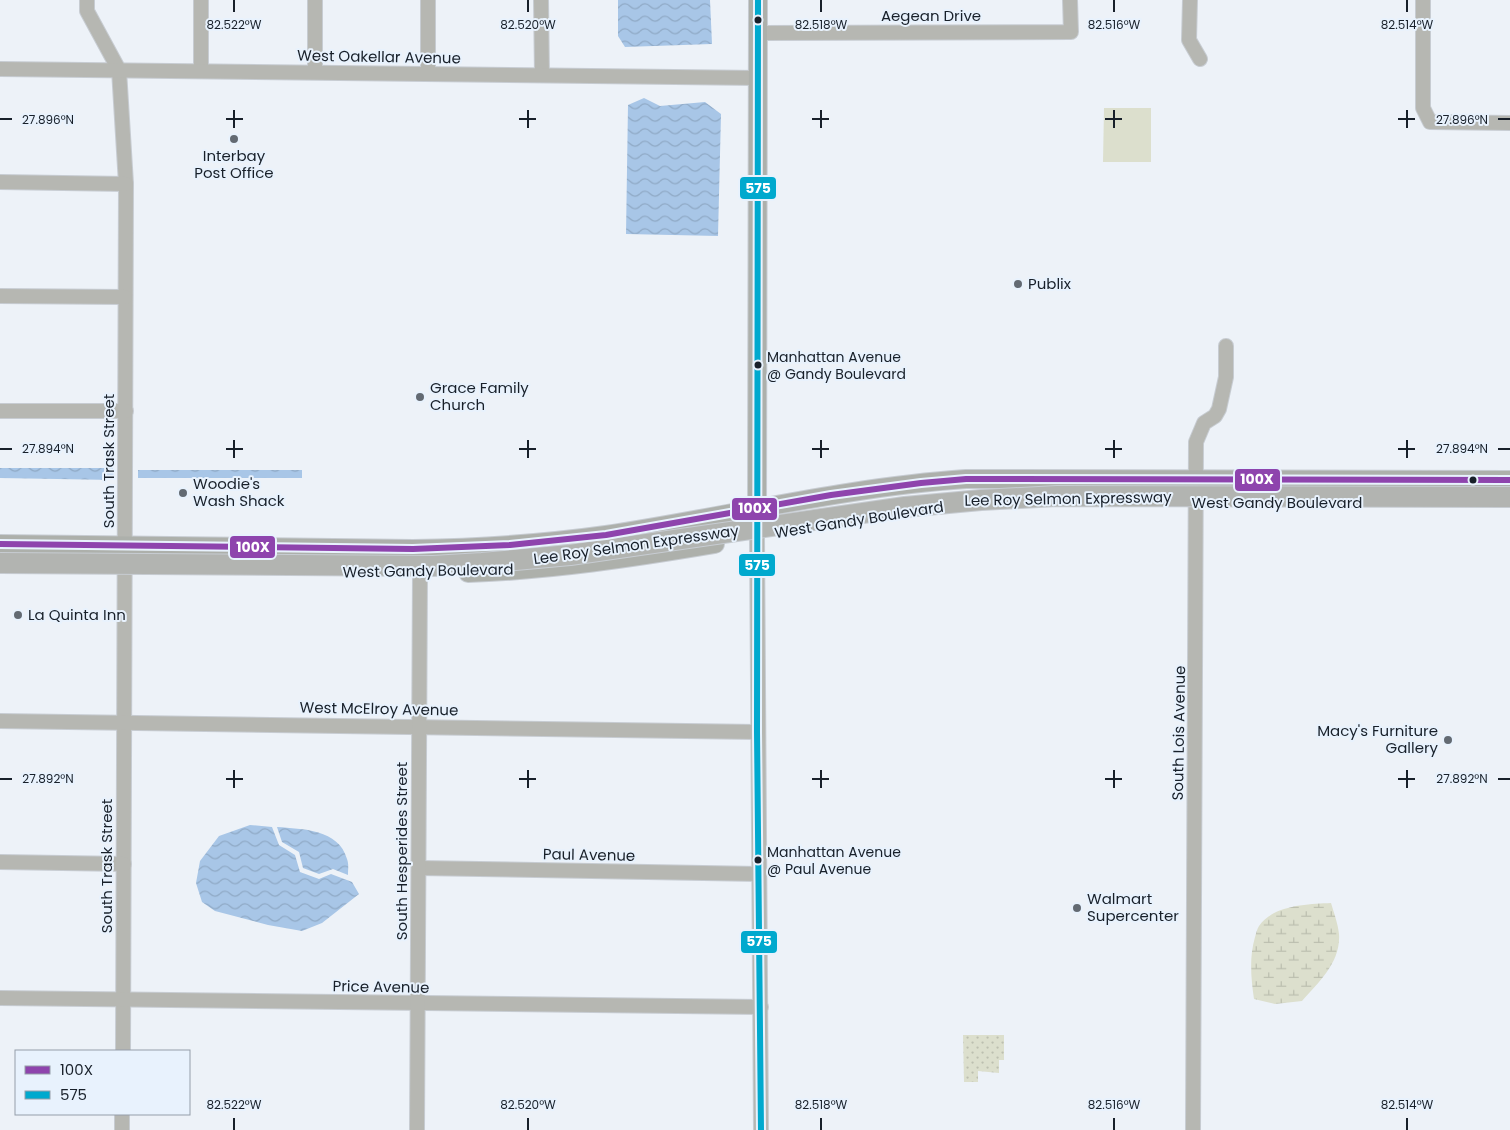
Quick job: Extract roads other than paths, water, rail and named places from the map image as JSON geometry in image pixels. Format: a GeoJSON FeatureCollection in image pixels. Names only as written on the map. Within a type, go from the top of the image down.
{"type":"FeatureCollection","features":[{"type":"Feature","properties":{"kind":"highway","name":"Lee Roy Selmon Expressway"},"geometry":{"type":"LineString","coordinates":[[0,551],[432,555],[530,549],[904,497],[1018,488],[1056,486],[1510,486]]}},
{"type":"Feature","properties":{"kind":"highway","name":"Lee Roy Selmon Expressway"},"geometry":{"type":"LineString","coordinates":[[0,562],[442,566],[570,555],[905,507],[1000,499],[1056,496],[1510,497]]}},
{"type":"Feature","properties":{"kind":"main road"},"geometry":{"type":"LineString","coordinates":[[757,536],[758,0]]}},
{"type":"Feature","properties":{"kind":"main road"},"geometry":{"type":"LineString","coordinates":[[757,536],[767,522],[779,514],[792,510],[903,492],[919,487],[1024,483],[1034,478]]}},
{"type":"Feature","properties":{"kind":"main road"},"geometry":{"type":"LineString","coordinates":[[1060,502],[1073,497],[1160,497],[1182,492],[1197,478]]}},
{"type":"Feature","properties":{"kind":"main road","name":"West Gandy Boulevard"},"geometry":{"type":"LineString","coordinates":[[0,544],[413,549],[474,548],[544,543],[588,537],[758,510],[824,496],[910,483],[966,479],[1510,480]]}},
{"type":"Feature","properties":{"kind":"main road"},"geometry":{"type":"LineString","coordinates":[[1196,502],[1209,490],[1225,484],[1476,485],[1487,480]]}},
{"type":"Feature","properties":{"kind":"main road","name":"West Gandy Boulevard"},"geometry":{"type":"LineString","coordinates":[[0,568],[420,573],[489,572],[554,568],[626,559],[872,516],[981,504],[1196,502],[1510,504]]}},
{"type":"Feature","properties":{"kind":"main road"},"geometry":{"type":"LineString","coordinates":[[489,572],[515,565],[616,553],[723,533],[746,522],[758,510]]}},
{"type":"Feature","properties":{"kind":"main road"},"geometry":{"type":"LineString","coordinates":[[0,562],[95,563],[112,560],[124,545]]}},
{"type":"Feature","properties":{"kind":"main road"},"geometry":{"type":"LineString","coordinates":[[124,570],[131,556],[145,551],[234,552],[244,547]]}},
{"type":"Feature","properties":{"kind":"main road"},"geometry":{"type":"LineString","coordinates":[[306,572],[346,563],[453,562],[464,559],[474,548]]}},
{"type":"Feature","properties":{"kind":"street","name":"South Trask Street"},"geometry":{"type":"LineString","coordinates":[[87,0],[87,11],[119,70],[126,184],[123,1050]]}},
{"type":"Feature","properties":{"kind":"street"},"geometry":{"type":"LineString","coordinates":[[201,0],[202,71]]}},
{"type":"Feature","properties":{"kind":"street"},"geometry":{"type":"LineString","coordinates":[[315,0],[315,72]]}},
{"type":"Feature","properties":{"kind":"street"},"geometry":{"type":"LineString","coordinates":[[428,0],[428,74]]}},
{"type":"Feature","properties":{"kind":"street"},"geometry":{"type":"LineString","coordinates":[[541,0],[542,75]]}},
{"type":"Feature","properties":{"kind":"street","name":"Aegean Drive"},"geometry":{"type":"LineString","coordinates":[[758,33],[1071,32],[1070,0]]}},
{"type":"Feature","properties":{"kind":"street"},"geometry":{"type":"LineString","coordinates":[[1190,0],[1189,40],[1200,59]]}},
{"type":"Feature","properties":{"kind":"street"},"geometry":{"type":"LineString","coordinates":[[1423,0],[1423,108],[1430,122],[1510,123]]}},
{"type":"Feature","properties":{"kind":"street","name":"West Oakellar Avenue"},"geometry":{"type":"LineString","coordinates":[[0,69],[758,78]]}},
{"type":"Feature","properties":{"kind":"street"},"geometry":{"type":"LineString","coordinates":[[0,182],[126,184]]}},
{"type":"Feature","properties":{"kind":"street"},"geometry":{"type":"LineString","coordinates":[[0,296],[125,297]]}},
{"type":"Feature","properties":{"kind":"street","name":"South Lois Avenue"},"geometry":{"type":"LineString","coordinates":[[1193,1130],[1196,442],[1204,423],[1215,416],[1219,409],[1226,377],[1226,346]]}},
{"type":"Feature","properties":{"kind":"street"},"geometry":{"type":"LineString","coordinates":[[0,411],[126,411]]}},
{"type":"Feature","properties":{"kind":"street"},"geometry":{"type":"LineString","coordinates":[[757,536],[761,1130]]}},
{"type":"Feature","properties":{"kind":"street","name":"South Hesperides Street"},"geometry":{"type":"LineString","coordinates":[[417,1130],[420,573]]}},
{"type":"Feature","properties":{"kind":"street","name":"West McElroy Avenue"},"geometry":{"type":"LineString","coordinates":[[0,721],[757,732]]}},
{"type":"Feature","properties":{"kind":"street"},"geometry":{"type":"LineString","coordinates":[[0,862],[124,864]]}},
{"type":"Feature","properties":{"kind":"street","name":"Paul Avenue"},"geometry":{"type":"LineString","coordinates":[[418,868],[759,874]]}},
{"type":"Feature","properties":{"kind":"street","name":"Price Avenue"},"geometry":{"type":"LineString","coordinates":[[0,998],[761,1007]]}},
{"type":"Feature","properties":{"kind":"street"},"geometry":{"type":"LineString","coordinates":[[122,1115],[122,1130]]}},
{"type":"Feature","properties":{"kind":"water"},"geometry":{"type":"Polygon","coordinates":[[[618,0],[710,0],[712,44],[625,47],[618,36],[618,0]]]}},
{"type":"Feature","properties":{"kind":"water"},"geometry":{"type":"Polygon","coordinates":[[[644,98],[660,106],[705,102],[721,114],[718,236],[626,234],[628,105],[644,98]]]}},
{"type":"Feature","properties":{"kind":"water"},"geometry":{"type":"Polygon","coordinates":[[[0,468],[113,468],[114,480],[0,478],[0,468]]]}},
{"type":"Feature","properties":{"kind":"water"},"geometry":{"type":"Polygon","coordinates":[[[138,470],[302,470],[302,478],[138,478],[138,470]]]}},
{"type":"Feature","properties":{"kind":"water"},"geometry":{"type":"Polygon","coordinates":[[[250,825],[272,827],[279,845],[295,855],[300,872],[319,879],[331,874],[352,882],[359,894],[322,923],[302,931],[268,925],[215,911],[202,902],[196,883],[200,861],[219,836],[250,825]]]}},
{"type":"Feature","properties":{"kind":"water"},"geometry":{"type":"Polygon","coordinates":[[[277,827],[308,830],[328,836],[343,849],[347,859],[348,875],[333,869],[319,874],[303,868],[299,852],[282,842],[277,827]]]}},
{"type":"Feature","properties":{"kind":"place","name":"Interbay Post Office"},"geometry":{"type":"Point","coordinates":[234,139]}},
{"type":"Feature","properties":{"kind":"place","name":"Publix"},"geometry":{"type":"Point","coordinates":[1018,284]}},
{"type":"Feature","properties":{"kind":"place","name":"Manhattan Avenue @ Gandy Boulevard"},"geometry":{"type":"Point","coordinates":[758,365]}},
{"type":"Feature","properties":{"kind":"place","name":"Grace Family Church"},"geometry":{"type":"Point","coordinates":[420,397]}},
{"type":"Feature","properties":{"kind":"place","name":"Woodie's Wash Shack"},"geometry":{"type":"Point","coordinates":[183,493]}},
{"type":"Feature","properties":{"kind":"place","name":"La Quinta Inn"},"geometry":{"type":"Point","coordinates":[18,615]}},
{"type":"Feature","properties":{"kind":"place","name":"Macy's Furniture Gallery"},"geometry":{"type":"Point","coordinates":[1448,740]}},
{"type":"Feature","properties":{"kind":"place","name":"Manhattan Avenue @ Paul Avenue"},"geometry":{"type":"Point","coordinates":[758,860]}},
{"type":"Feature","properties":{"kind":"place","name":"Walmart Supercenter"},"geometry":{"type":"Point","coordinates":[1077,908]}}]}
